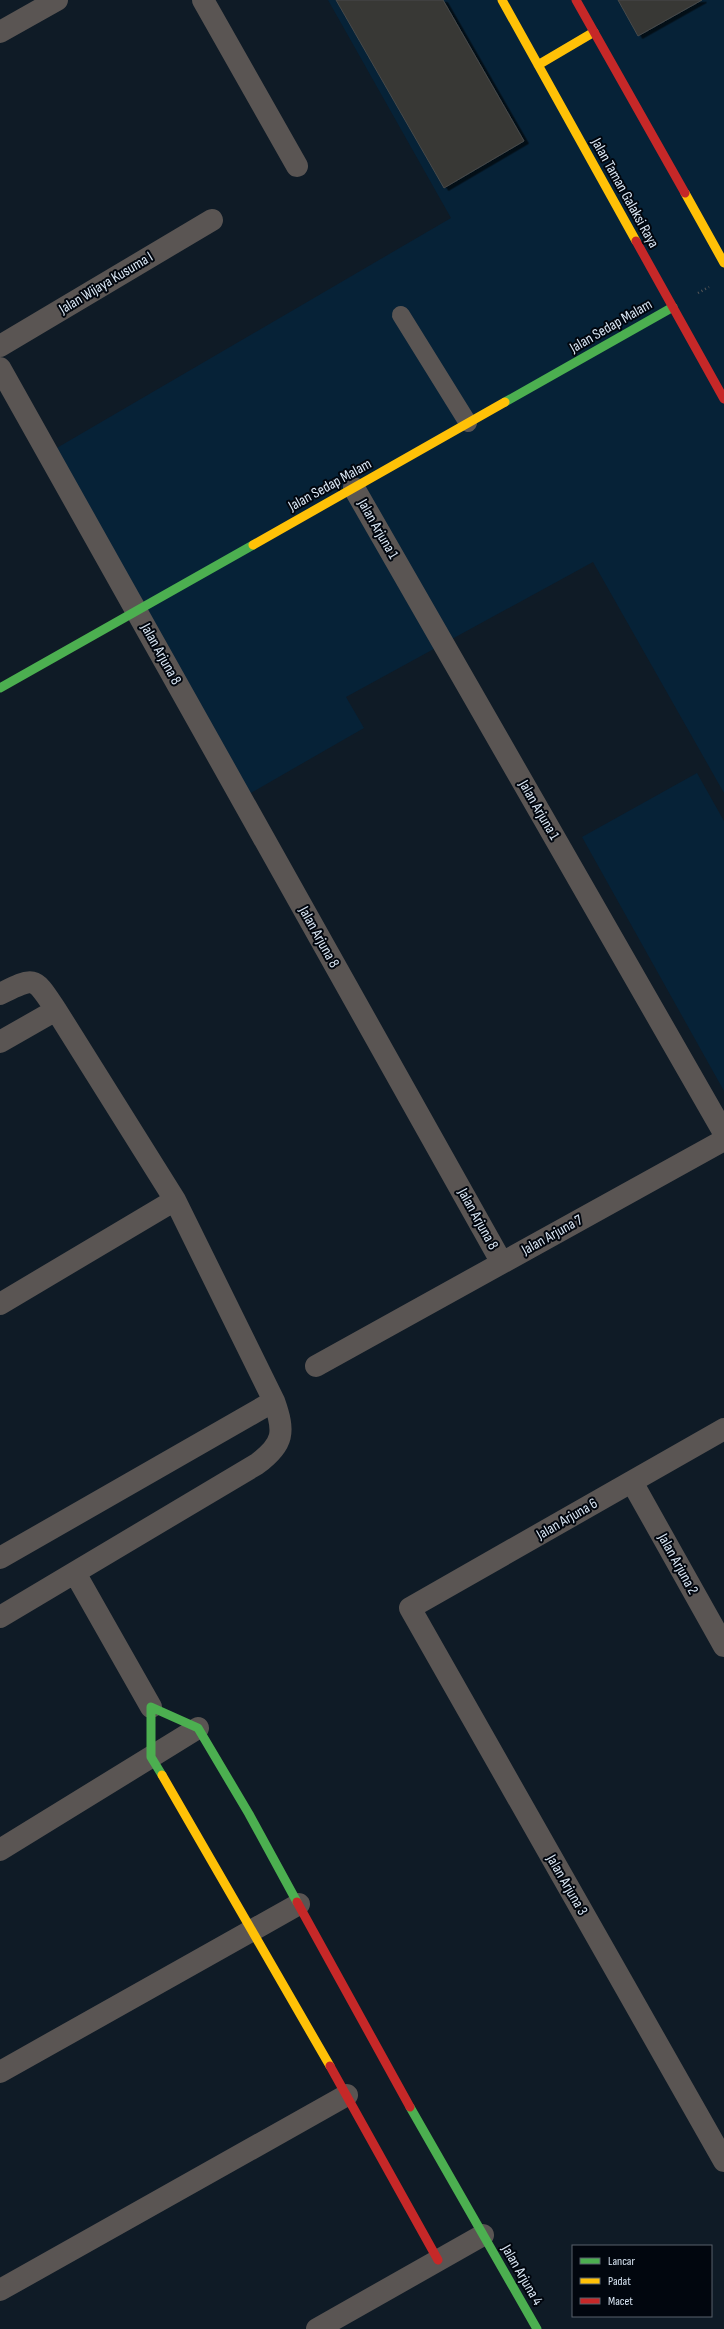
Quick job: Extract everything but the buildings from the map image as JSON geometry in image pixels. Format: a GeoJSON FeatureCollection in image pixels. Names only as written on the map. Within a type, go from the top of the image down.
{"type":"FeatureCollection","features":[{"type":"Feature","properties":{"kind":"street"},"geometry":{"type":"LineString","coordinates":[[0,32],[57,0]]}},
{"type":"Feature","properties":{"kind":"street"},"geometry":{"type":"LineString","coordinates":[[203,0],[297,166]]}},
{"type":"Feature","properties":{"kind":"street","name":"Jalan Taman Galaksi Raya"},"geometry":{"type":"LineString","coordinates":[[502,0],[724,399]]}},
{"type":"Feature","properties":{"kind":"street"},"geometry":{"type":"LineString","coordinates":[[576,0],[724,263]]}},
{"type":"Feature","properties":{"kind":"street"},"geometry":{"type":"LineString","coordinates":[[538,64],[594,32]]}},
{"type":"Feature","properties":{"kind":"street","name":"Jalan Wijaya Kusuma I"},"geometry":{"type":"LineString","coordinates":[[0,346],[212,220]]}},
{"type":"Feature","properties":{"kind":"street","name":"Jalan Sedap Malam"},"geometry":{"type":"LineString","coordinates":[[0,688],[673,307]]}},
{"type":"Feature","properties":{"kind":"street","name":"Jalan Arjuna 8"},"geometry":{"type":"LineString","coordinates":[[0,368],[502,1263]]}},
{"type":"Feature","properties":{"kind":"street","name":"Jalan Arjuna 1"},"geometry":{"type":"LineString","coordinates":[[354,488],[724,1133]]}},
{"type":"Feature","properties":{"kind":"street"},"geometry":{"type":"LineString","coordinates":[[0,994],[25,982],[33,982],[39,985],[56,1010],[175,1200],[274,1401],[280,1418],[282,1432],[275,1448],[267,1456],[75,1574],[0,1617]]}},
{"type":"Feature","properties":{"kind":"street"},"geometry":{"type":"LineString","coordinates":[[0,1042],[56,1010]]}},
{"type":"Feature","properties":{"kind":"street","name":"Jalan Arjuna 7"},"geometry":{"type":"LineString","coordinates":[[316,1366],[724,1140]]}},
{"type":"Feature","properties":{"kind":"street"},"geometry":{"type":"LineString","coordinates":[[0,1304],[175,1200]]}},
{"type":"Feature","properties":{"kind":"street"},"geometry":{"type":"LineString","coordinates":[[0,1558],[274,1401]]}},
{"type":"Feature","properties":{"kind":"street","name":"Jalan Arjuna 6"},"geometry":{"type":"LineString","coordinates":[[410,1608],[724,1429]]}},
{"type":"Feature","properties":{"kind":"street","name":"Jalan Arjuna 2"},"geometry":{"type":"LineString","coordinates":[[632,1482],[724,1646]]}},
{"type":"Feature","properties":{"kind":"street"},"geometry":{"type":"LineString","coordinates":[[75,1574],[151,1707],[151,1757],[347,2095],[438,2260]]}},
{"type":"Feature","properties":{"kind":"street","name":"Jalan Arjuna 3"},"geometry":{"type":"LineString","coordinates":[[410,1608],[724,2161]]}},
{"type":"Feature","properties":{"kind":"street"},"geometry":{"type":"LineString","coordinates":[[151,1707],[198,1728]]}},
{"type":"Feature","properties":{"kind":"street"},"geometry":{"type":"LineString","coordinates":[[0,1850],[198,1728]]}},
{"type":"Feature","properties":{"kind":"street","name":"Jalan Arjuna 4"},"geometry":{"type":"LineString","coordinates":[[198,1728],[249,1814],[537,2329]]}},
{"type":"Feature","properties":{"kind":"street"},"geometry":{"type":"LineString","coordinates":[[0,2072],[250,1930],[299,1904]]}},
{"type":"Feature","properties":{"kind":"street"},"geometry":{"type":"LineString","coordinates":[[0,2290],[347,2095]]}},
{"type":"Feature","properties":{"kind":"street"},"geometry":{"type":"LineString","coordinates":[[317,2329],[483,2234]]}},
{"type":"Feature","properties":{"kind":"lane"},"geometry":{"type":"LineString","coordinates":[[401,315],[468,424]]}},
{"type":"Feature","properties":{"kind":"shaded area"},"geometry":{"type":"Polygon","coordinates":[[[328,0],[724,0],[724,793],[593,562],[346,697],[364,728],[249,794],[55,449],[451,218],[328,0]]]}},
{"type":"Feature","properties":{"kind":"shaded area"},"geometry":{"type":"Polygon","coordinates":[[[697,773],[724,821],[724,1091],[582,837],[697,773]]]}},
{"type":"Feature","properties":{"kind":"traffic: fast"},"geometry":{"type":"LineString","coordinates":[[505,402],[673,307]]}},
{"type":"Feature","properties":{"kind":"traffic: fast"},"geometry":{"type":"LineString","coordinates":[[0,688],[253,545]]}},
{"type":"Feature","properties":{"kind":"traffic: fast"},"geometry":{"type":"LineString","coordinates":[[162,1775],[151,1757],[151,1707],[198,1728],[249,1814],[297,1902]]}},
{"type":"Feature","properties":{"kind":"traffic: fast"},"geometry":{"type":"LineString","coordinates":[[410,2107],[537,2329]]}},
{"type":"Feature","properties":{"kind":"traffic: slow"},"geometry":{"type":"LineString","coordinates":[[502,0],[636,241]]}},
{"type":"Feature","properties":{"kind":"traffic: slow"},"geometry":{"type":"LineString","coordinates":[[538,65],[594,32]]}},
{"type":"Feature","properties":{"kind":"traffic: slow"},"geometry":{"type":"LineString","coordinates":[[685,193],[724,263]]}},
{"type":"Feature","properties":{"kind":"traffic: slow"},"geometry":{"type":"LineString","coordinates":[[253,545],[505,402]]}},
{"type":"Feature","properties":{"kind":"traffic: slow"},"geometry":{"type":"LineString","coordinates":[[162,1775],[330,2066]]}},
{"type":"Feature","properties":{"kind":"traffic: jam"},"geometry":{"type":"LineString","coordinates":[[576,0],[685,193]]}},
{"type":"Feature","properties":{"kind":"traffic: jam"},"geometry":{"type":"LineString","coordinates":[[636,241],[724,399]]}},
{"type":"Feature","properties":{"kind":"traffic: jam"},"geometry":{"type":"LineString","coordinates":[[297,1902],[410,2107]]}},
{"type":"Feature","properties":{"kind":"traffic: jam"},"geometry":{"type":"LineString","coordinates":[[330,2066],[438,2260]]}}]}
